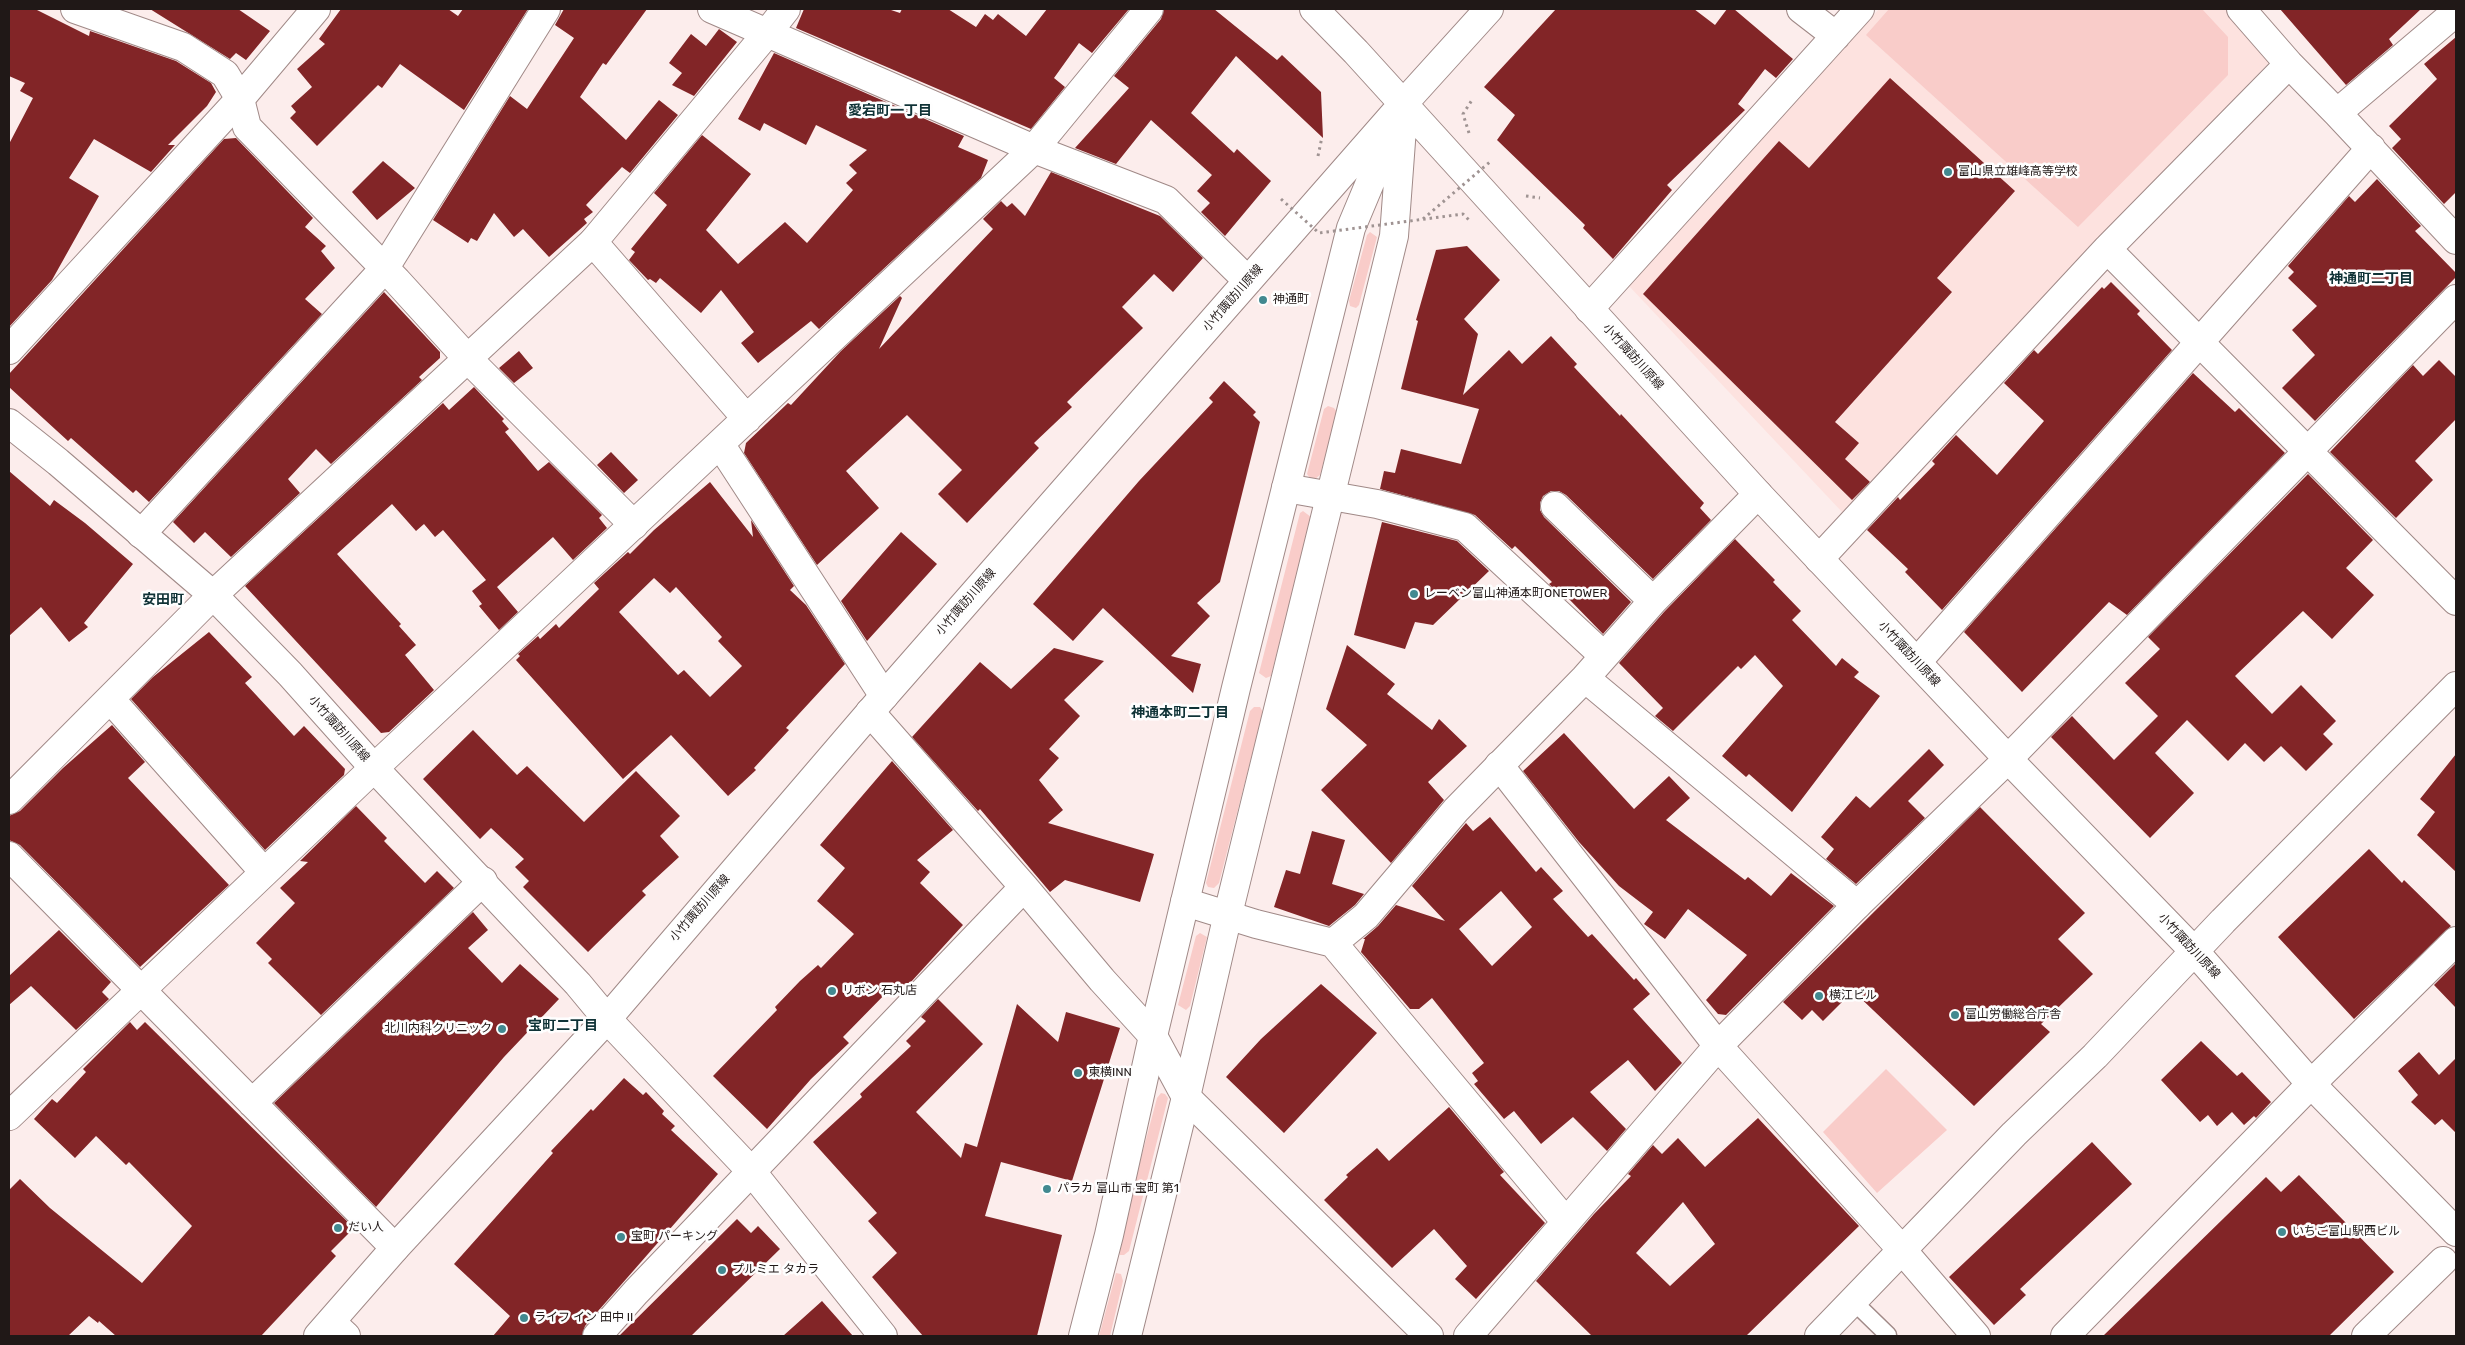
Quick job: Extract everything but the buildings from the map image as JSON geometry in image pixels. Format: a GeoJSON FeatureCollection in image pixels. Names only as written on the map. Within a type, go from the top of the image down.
{"type":"FeatureCollection","features":[{"type":"Feature","properties":{"kind":"street"},"geometry":{"type":"LineString","coordinates":[[75,9],[183,47],[225,74],[240,99],[247,127],[468,358],[634,525]]}},
{"type":"Feature","properties":{"kind":"street"},"geometry":{"type":"LineString","coordinates":[[9,350],[240,99],[316,9]]}},
{"type":"Feature","properties":{"kind":"street"},"geometry":{"type":"LineString","coordinates":[[142,534],[384,269],[546,9]]}},
{"type":"Feature","properties":{"kind":"street"},"geometry":{"type":"LineString","coordinates":[[712,9],[1034,150],[1166,200],[1248,281]]}},
{"type":"Feature","properties":{"kind":"street"},"geometry":{"type":"LineString","coordinates":[[9,800],[214,595],[593,242],[786,9]]}},
{"type":"Feature","properties":{"kind":"street"},"geometry":{"type":"LineString","coordinates":[[9,1116],[374,768],[1034,150],[1149,9]]}},
{"type":"Feature","properties":{"kind":"street"},"geometry":{"type":"LineString","coordinates":[[1127,1336],[1394,236],[1404,104],[1314,9]]}},
{"type":"Feature","properties":{"kind":"street"},"geometry":{"type":"LineString","coordinates":[[1083,1336],[1109,1235],[1185,902],[1351,228],[1404,104],[1489,9]]}},
{"type":"Feature","properties":{"kind":"street"},"geometry":{"type":"LineString","coordinates":[[1801,9],[1836,36]]}},
{"type":"Feature","properties":{"kind":"street"},"geometry":{"type":"LineString","coordinates":[[1590,309],[1860,9]]}},
{"type":"Feature","properties":{"kind":"street"},"geometry":{"type":"LineString","coordinates":[[2241,9],[2289,64],[2337,112],[2456,240]]}},
{"type":"Feature","properties":{"kind":"street"},"geometry":{"type":"LineString","coordinates":[[2337,112],[2456,12]]}},
{"type":"Feature","properties":{"kind":"street"},"geometry":{"type":"LineString","coordinates":[[1819,559],[2107,249],[2289,64]]}},
{"type":"Feature","properties":{"kind":"street","name":"小竹諏訪川原線"},"geometry":{"type":"LineString","coordinates":[[9,423],[214,595],[290,674],[374,768],[483,881],[578,984],[607,1019],[877,704],[1404,104],[1758,494],[2008,759],[2196,953],[2311,1084],[2456,1232]]}},
{"type":"Feature","properties":{"kind":"street"},"geometry":{"type":"LineString","coordinates":[[1917,662],[2371,148]]}},
{"type":"Feature","properties":{"kind":"street"},"geometry":{"type":"LineString","coordinates":[[593,242],[747,418]]}},
{"type":"Feature","properties":{"kind":"street"},"geometry":{"type":"LineString","coordinates":[[2107,249],[2456,601]]}},
{"type":"Feature","properties":{"kind":"street"},"geometry":{"type":"LineString","coordinates":[[1468,1336],[1718,1046],[1857,905],[2008,759],[2456,300]]}},
{"type":"Feature","properties":{"kind":"street"},"geometry":{"type":"LineString","coordinates":[[720,444],[877,704],[1024,887],[1102,980],[1153,1036],[1186,1097],[1430,1336]]}},
{"type":"Feature","properties":{"kind":"street"},"geometry":{"type":"LineString","coordinates":[[1286,488],[1377,504],[1465,527],[1604,656]]}},
{"type":"Feature","properties":{"kind":"street"},"geometry":{"type":"LineString","coordinates":[[1333,943],[1366,916],[1456,810],[1585,678],[1653,601],[1758,494]]}},
{"type":"Feature","properties":{"kind":"street"},"geometry":{"type":"LineString","coordinates":[[1555,506],[1653,601]]}},
{"type":"Feature","properties":{"kind":"street"},"geometry":{"type":"LineString","coordinates":[[1585,678],[1857,905]]}},
{"type":"Feature","properties":{"kind":"street"},"geometry":{"type":"LineString","coordinates":[[1818,1336],[1903,1251],[2014,1134],[2095,1056],[2196,953],[2223,922],[2456,686]]}},
{"type":"Feature","properties":{"kind":"street"},"geometry":{"type":"LineString","coordinates":[[111,700],[264,872]]}},
{"type":"Feature","properties":{"kind":"street"},"geometry":{"type":"LineString","coordinates":[[1499,765],[1718,1046],[1903,1251],[1976,1336]]}},
{"type":"Feature","properties":{"kind":"street"},"geometry":{"type":"LineString","coordinates":[[9,856],[395,1248]]}},
{"type":"Feature","properties":{"kind":"street"},"geometry":{"type":"LineString","coordinates":[[252,1103],[483,881]]}},
{"type":"Feature","properties":{"kind":"street"},"geometry":{"type":"LineString","coordinates":[[597,1336],[636,1292],[1024,887]]}},
{"type":"Feature","properties":{"kind":"street"},"geometry":{"type":"LineString","coordinates":[[1185,902],[1333,943],[1566,1222]]}},
{"type":"Feature","properties":{"kind":"street"},"geometry":{"type":"LineString","coordinates":[[2065,1336],[2311,1084],[2456,941]]}},
{"type":"Feature","properties":{"kind":"street"},"geometry":{"type":"LineString","coordinates":[[332,1331],[395,1248],[607,1019],[752,1172],[883,1336]]}},
{"type":"Feature","properties":{"kind":"street"},"geometry":{"type":"LineString","coordinates":[[2366,1336],[2443,1261]]}},
{"type":"Feature","properties":{"kind":"lane"},"geometry":{"type":"LineString","coordinates":[[1853,1301],[1888,1335]]}},
{"type":"Feature","properties":{"kind":"path"},"geometry":{"type":"LineString","coordinates":[[1471,140],[1463,114],[1472,100]]}},
{"type":"Feature","properties":{"kind":"path"},"geometry":{"type":"LineString","coordinates":[[1319,154],[1322,137]]}},
{"type":"Feature","properties":{"kind":"path"},"geometry":{"type":"LineString","coordinates":[[1422,220],[1491,161]]}},
{"type":"Feature","properties":{"kind":"path"},"geometry":{"type":"LineString","coordinates":[[1524,196],[1540,198]]}},
{"type":"Feature","properties":{"kind":"path"},"geometry":{"type":"LineString","coordinates":[[1281,198],[1319,233],[1463,214],[1470,221]]}},
{"type":"Feature","properties":{"kind":"shaded area","name":"富山県立雄峰高等学校"},"geometry":{"type":"Polygon","coordinates":[[[1879,9],[2226,9],[2273,58],[1843,513],[1629,286],[1879,9]]]}},
{"type":"Feature","properties":{"kind":"shaded area"},"geometry":{"type":"Polygon","coordinates":[[[1889,9],[2202,9],[2228,37],[2228,75],[2078,227],[1866,35],[1889,9]]]}},
{"type":"Feature","properties":{"kind":"shaded area"},"geometry":{"type":"Polygon","coordinates":[[[1370,232],[1377,237],[1359,305],[1356,308],[1350,306],[1349,301],[1367,235],[1370,232]]]}},
{"type":"Feature","properties":{"kind":"shaded area"},"geometry":{"type":"Polygon","coordinates":[[[1328,406],[1334,408],[1337,412],[1320,475],[1315,479],[1310,478],[1307,474],[1324,409],[1328,406]]]}},
{"type":"Feature","properties":{"kind":"shaded area"},"geometry":{"type":"Polygon","coordinates":[[[1303,511],[1311,517],[1271,676],[1266,678],[1259,673],[1300,513],[1303,511]]]}},
{"type":"Feature","properties":{"kind":"shaded area"},"geometry":{"type":"Polygon","coordinates":[[[1254,707],[1260,707],[1263,712],[1219,883],[1214,888],[1208,887],[1206,883],[1250,711],[1254,707]]]}},
{"type":"Feature","properties":{"kind":"shaded area"},"geometry":{"type":"Polygon","coordinates":[[[1200,933],[1207,937],[1190,1006],[1186,1010],[1178,1005],[1196,936],[1200,933]]]}},
{"type":"Feature","properties":{"kind":"shaded area"},"geometry":{"type":"Polygon","coordinates":[[[1886,1069],[1947,1130],[1877,1193],[1823,1132],[1886,1069]]]}},
{"type":"Feature","properties":{"kind":"shaded area"},"geometry":{"type":"Polygon","coordinates":[[[1161,1093],[1165,1094],[1168,1098],[1129,1251],[1124,1255],[1120,1255],[1117,1248],[1157,1098],[1161,1093]]]}},
{"type":"Feature","properties":{"kind":"shaded area"},"geometry":{"type":"Polygon","coordinates":[[[1116,1273],[1121,1274],[1123,1281],[1110,1336],[1099,1336],[1116,1273]]]}},
{"type":"Feature","properties":{"kind":"place","name":"富山県立雄峰高等学校"},"geometry":{"type":"Point","coordinates":[1948,172]}},
{"type":"Feature","properties":{"kind":"place","name":"神通町"},"geometry":{"type":"Point","coordinates":[1263,300]}},
{"type":"Feature","properties":{"kind":"place","name":"レーベン富山神通本町ONETOWER"},"geometry":{"type":"Point","coordinates":[1414,594]}},
{"type":"Feature","properties":{"kind":"place","name":"リボン 石丸店"},"geometry":{"type":"Point","coordinates":[832,991]}},
{"type":"Feature","properties":{"kind":"place","name":"横江ビル"},"geometry":{"type":"Point","coordinates":[1819,996]}},
{"type":"Feature","properties":{"kind":"place","name":"富山労働総合庁舎"},"geometry":{"type":"Point","coordinates":[1955,1015]}},
{"type":"Feature","properties":{"kind":"place","name":"北川内科クリニック"},"geometry":{"type":"Point","coordinates":[502,1029]}},
{"type":"Feature","properties":{"kind":"place","name":"東横INN"},"geometry":{"type":"Point","coordinates":[1078,1073]}},
{"type":"Feature","properties":{"kind":"place","name":"パラカ 富山市 宝町 第1"},"geometry":{"type":"Point","coordinates":[1047,1189]}},
{"type":"Feature","properties":{"kind":"place","name":"だい人"},"geometry":{"type":"Point","coordinates":[338,1228]}},
{"type":"Feature","properties":{"kind":"place","name":"いちご富山駅西ビル"},"geometry":{"type":"Point","coordinates":[2282,1232]}},
{"type":"Feature","properties":{"kind":"place","name":"宝町 パーキング"},"geometry":{"type":"Point","coordinates":[621,1237]}},
{"type":"Feature","properties":{"kind":"place","name":"プルミエ タカラ"},"geometry":{"type":"Point","coordinates":[722,1270]}},
{"type":"Feature","properties":{"kind":"place","name":"ライフ イン 田中 II"},"geometry":{"type":"Point","coordinates":[524,1318]}},
{"type":"Feature","properties":{"kind":"district","name":"愛宕町一丁目"},"geometry":{"type":"Point","coordinates":[890,111]}},
{"type":"Feature","properties":{"kind":"district","name":"神通町二丁目"},"geometry":{"type":"Point","coordinates":[2371,279]}},
{"type":"Feature","properties":{"kind":"district","name":"安田町"},"geometry":{"type":"Point","coordinates":[163,600]}},
{"type":"Feature","properties":{"kind":"district","name":"神通本町二丁目"},"geometry":{"type":"Point","coordinates":[1180,713]}},
{"type":"Feature","properties":{"kind":"district","name":"宝町二丁目"},"geometry":{"type":"Point","coordinates":[563,1026]}}]}
